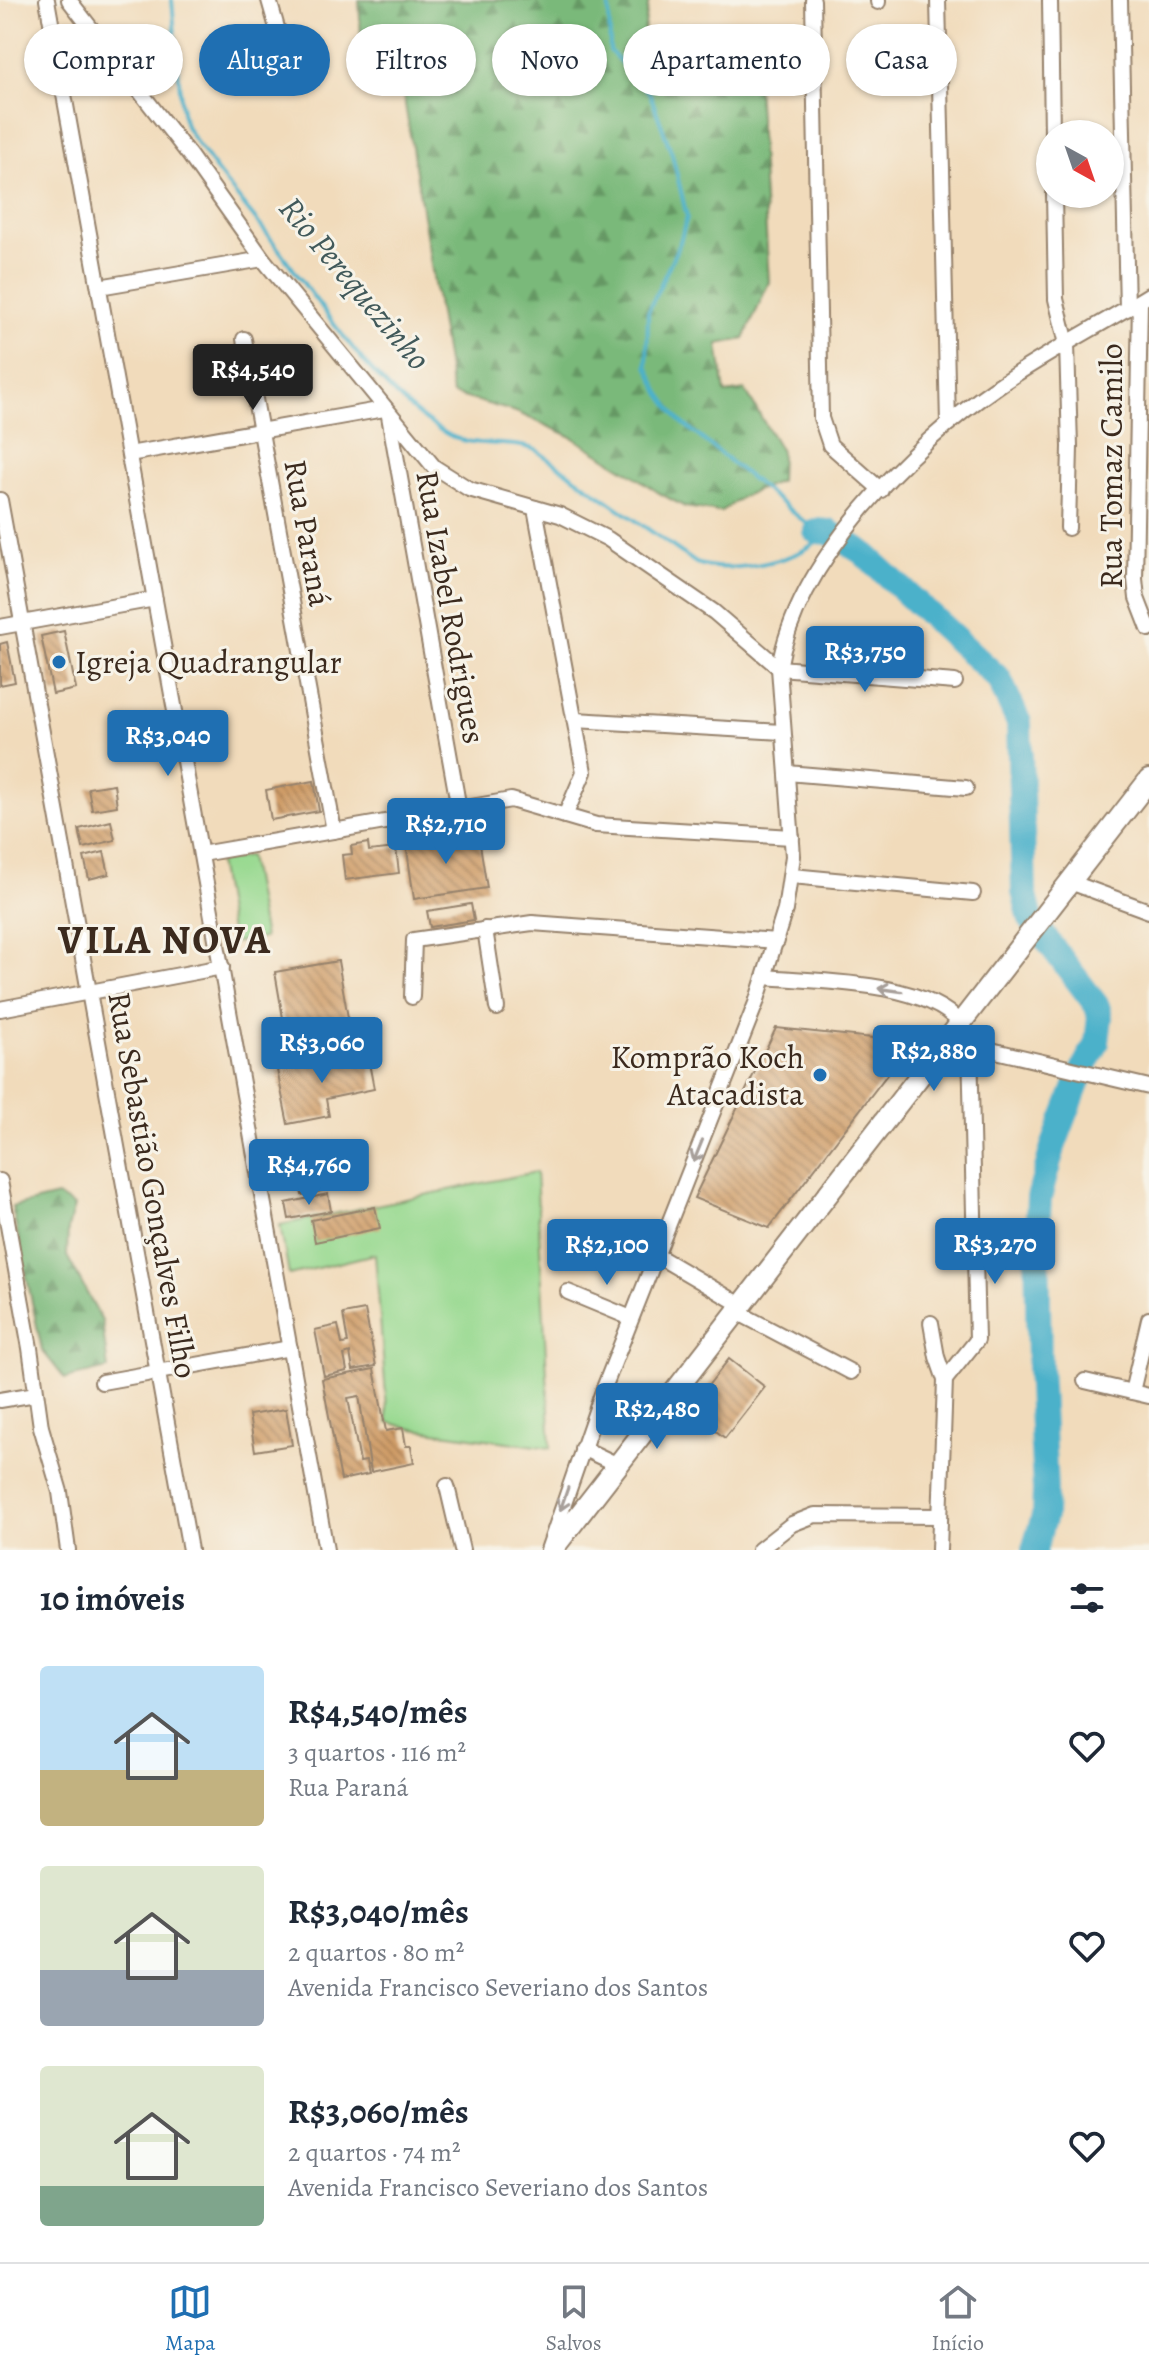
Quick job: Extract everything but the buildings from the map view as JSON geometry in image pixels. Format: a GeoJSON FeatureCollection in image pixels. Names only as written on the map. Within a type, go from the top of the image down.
{"type":"FeatureCollection","features":[{"type":"Feature","properties":{"kind":"main road"},"geometry":{"type":"LineString","coordinates":[[550,1550],[1149,780]]}},
{"type":"Feature","properties":{"kind":"street"},"geometry":{"type":"LineString","coordinates":[[47,0],[326,1550]]}},
{"type":"Feature","properties":{"kind":"street"},"geometry":{"type":"LineString","coordinates":[[69,0],[190,156],[263,259],[422,456],[451,480],[469,489],[583,525],[647,564],[714,612],[779,668],[955,682]]}},
{"type":"Feature","properties":{"kind":"street"},"geometry":{"type":"LineString","coordinates":[[269,0],[276,24]]}},
{"type":"Feature","properties":{"kind":"street"},"geometry":{"type":"LineString","coordinates":[[813,0],[821,418],[830,445],[881,490]]}},
{"type":"Feature","properties":{"kind":"street"},"geometry":{"type":"LineString","coordinates":[[938,0],[948,424]]}},
{"type":"Feature","properties":{"kind":"street"},"geometry":{"type":"LineString","coordinates":[[1050,0],[1052,120]]}},
{"type":"Feature","properties":{"kind":"street","name":"Rua Tomaz Camilo"},"geometry":{"type":"LineString","coordinates":[[1120,0],[1139,302],[1135,579],[1137,598],[1149,629]]}},
{"type":"Feature","properties":{"kind":"street"},"geometry":{"type":"LineString","coordinates":[[1054,208],[1056,299],[1067,344],[1070,447],[1068,528]]}},
{"type":"Feature","properties":{"kind":"street"},"geometry":{"type":"LineString","coordinates":[[99,287],[263,259]]}},
{"type":"Feature","properties":{"kind":"street"},"geometry":{"type":"LineString","coordinates":[[550,1550],[582,1448],[777,941],[792,876],[792,837],[779,668],[782,646],[795,609],[847,528],[948,424],[999,385],[1139,302]]}},
{"type":"Feature","properties":{"kind":"street","name":"Rua Paraná"},"geometry":{"type":"LineString","coordinates":[[244,339],[334,831]]}},
{"type":"Feature","properties":{"kind":"street"},"geometry":{"type":"LineString","coordinates":[[129,454],[386,412]]}},
{"type":"Feature","properties":{"kind":"street","name":"Rua Izabel Rodrigues"},"geometry":{"type":"LineString","coordinates":[[386,412],[459,809]]}},
{"type":"Feature","properties":{"kind":"street","name":"Rua Sebastião Gonçalves Filho"},"geometry":{"type":"LineString","coordinates":[[0,500],[190,1550]]}},
{"type":"Feature","properties":{"kind":"street"},"geometry":{"type":"LineString","coordinates":[[535,508],[584,772],[565,816]]}},
{"type":"Feature","properties":{"kind":"street"},"geometry":{"type":"LineString","coordinates":[[0,627],[155,599]]}},
{"type":"Feature","properties":{"kind":"street"},"geometry":{"type":"LineString","coordinates":[[575,720],[782,732]]}},
{"type":"Feature","properties":{"kind":"street"},"geometry":{"type":"LineString","coordinates":[[787,773],[966,788]]}},
{"type":"Feature","properties":{"kind":"street"},"geometry":{"type":"LineString","coordinates":[[201,854],[511,800],[596,825],[792,837]]}},
{"type":"Feature","properties":{"kind":"street"},"geometry":{"type":"LineString","coordinates":[[792,876],[973,893]]}},
{"type":"Feature","properties":{"kind":"street"},"geometry":{"type":"LineString","coordinates":[[1070,882],[1149,911]]}},
{"type":"Feature","properties":{"kind":"street"},"geometry":{"type":"LineString","coordinates":[[412,997],[414,940],[485,929],[542,924],[777,941]]}},
{"type":"Feature","properties":{"kind":"street"},"geometry":{"type":"LineString","coordinates":[[485,929],[497,1008]]}},
{"type":"Feature","properties":{"kind":"street"},"geometry":{"type":"LineString","coordinates":[[0,1009],[222,967]]}},
{"type":"Feature","properties":{"kind":"street"},"geometry":{"type":"LineString","coordinates":[[765,977],[899,991],[928,1002],[960,1023],[970,1045],[977,1340],[945,1380]]}},
{"type":"Feature","properties":{"kind":"street"},"geometry":{"type":"LineString","coordinates":[[970,1045],[1149,1087]]}},
{"type":"Feature","properties":{"kind":"street"},"geometry":{"type":"LineString","coordinates":[[0,1181],[41,1427],[60,1492],[68,1550]]}},
{"type":"Feature","properties":{"kind":"street"},"geometry":{"type":"LineString","coordinates":[[656,1255],[739,1308],[851,1372]]}},
{"type":"Feature","properties":{"kind":"street"},"geometry":{"type":"LineString","coordinates":[[568,1292],[631,1318]]}},
{"type":"Feature","properties":{"kind":"street"},"geometry":{"type":"LineString","coordinates":[[1132,1392],[1149,1319]]}},
{"type":"Feature","properties":{"kind":"street"},"geometry":{"type":"LineString","coordinates":[[931,1323],[933,1343],[945,1380],[939,1550]]}},
{"type":"Feature","properties":{"kind":"street"},"geometry":{"type":"LineString","coordinates":[[102,1382],[290,1348]]}},
{"type":"Feature","properties":{"kind":"street"},"geometry":{"type":"LineString","coordinates":[[1085,1381],[1149,1396]]}},
{"type":"Feature","properties":{"kind":"street"},"geometry":{"type":"LineString","coordinates":[[0,1400],[36,1394]]}},
{"type":"Feature","properties":{"kind":"street"},"geometry":{"type":"LineString","coordinates":[[582,1448],[618,1465]]}},
{"type":"Feature","properties":{"kind":"street"},"geometry":{"type":"LineString","coordinates":[[447,1486],[462,1550]]}},
{"type":"Feature","properties":{"kind":"street"},"geometry":{"type":"LineString","coordinates":[[759,1550],[792,1524],[815,1515],[940,1516]]}},
{"type":"Feature","properties":{"kind":"green space"},"geometry":{"type":"Polygon","coordinates":[[[359,0],[649,0],[645,24],[623,24],[623,96],[758,96],[769,282],[744,339],[718,344],[725,393],[745,390],[781,451],[780,481],[743,496],[721,512],[685,507],[570,436],[516,412],[452,394],[404,96],[476,96],[476,24],[360,24],[359,0]]]}},
{"type":"Feature","properties":{"kind":"green space"},"geometry":{"type":"Polygon","coordinates":[[[249,856],[264,938],[232,943],[218,862],[249,856]]]}},
{"type":"Feature","properties":{"kind":"green space"},"geometry":{"type":"Polygon","coordinates":[[[536,1172],[551,1448],[413,1429],[388,1422],[375,1254],[289,1275],[280,1225],[536,1172]]]}},
{"type":"Feature","properties":{"kind":"green space"},"geometry":{"type":"Polygon","coordinates":[[[57,1196],[74,1206],[68,1229],[67,1256],[102,1321],[108,1369],[65,1379],[42,1350],[12,1207],[57,1196]]]}},
{"type":"Feature","properties":{"kind":"waterway","name":"Rio Perequezinho"},"geometry":{"type":"LineString","coordinates":[[172,0],[182,112],[186,126],[329,318],[396,396],[421,417],[457,439],[536,450],[696,563],[741,567],[776,561],[817,541],[816,531],[680,421],[660,393],[647,366],[648,312],[680,242],[687,217],[672,154],[650,94],[610,51],[609,0]]}},
{"type":"Feature","properties":{"kind":"waterway","name":"Rio Perequezinho"},"geometry":{"type":"LineString","coordinates":[[816,531],[829,532],[862,552],[999,679],[1019,723],[1024,892],[1031,919],[1097,1006],[1100,1017],[1097,1042],[1080,1076],[1053,1147],[1039,1198],[1039,1366],[1045,1490],[1044,1516],[1034,1550]]}},
{"type":"Feature","properties":{"kind":"place","name":"Igreja Quadrangular"},"geometry":{"type":"Point","coordinates":[59,662]}},
{"type":"Feature","properties":{"kind":"place","name":"Komprão Koch Atacadista"},"geometry":{"type":"Point","coordinates":[820,1075]}},
{"type":"Feature","properties":{"kind":"district","name":"VILA NOVA"},"geometry":{"type":"Point","coordinates":[165,939]}}]}
